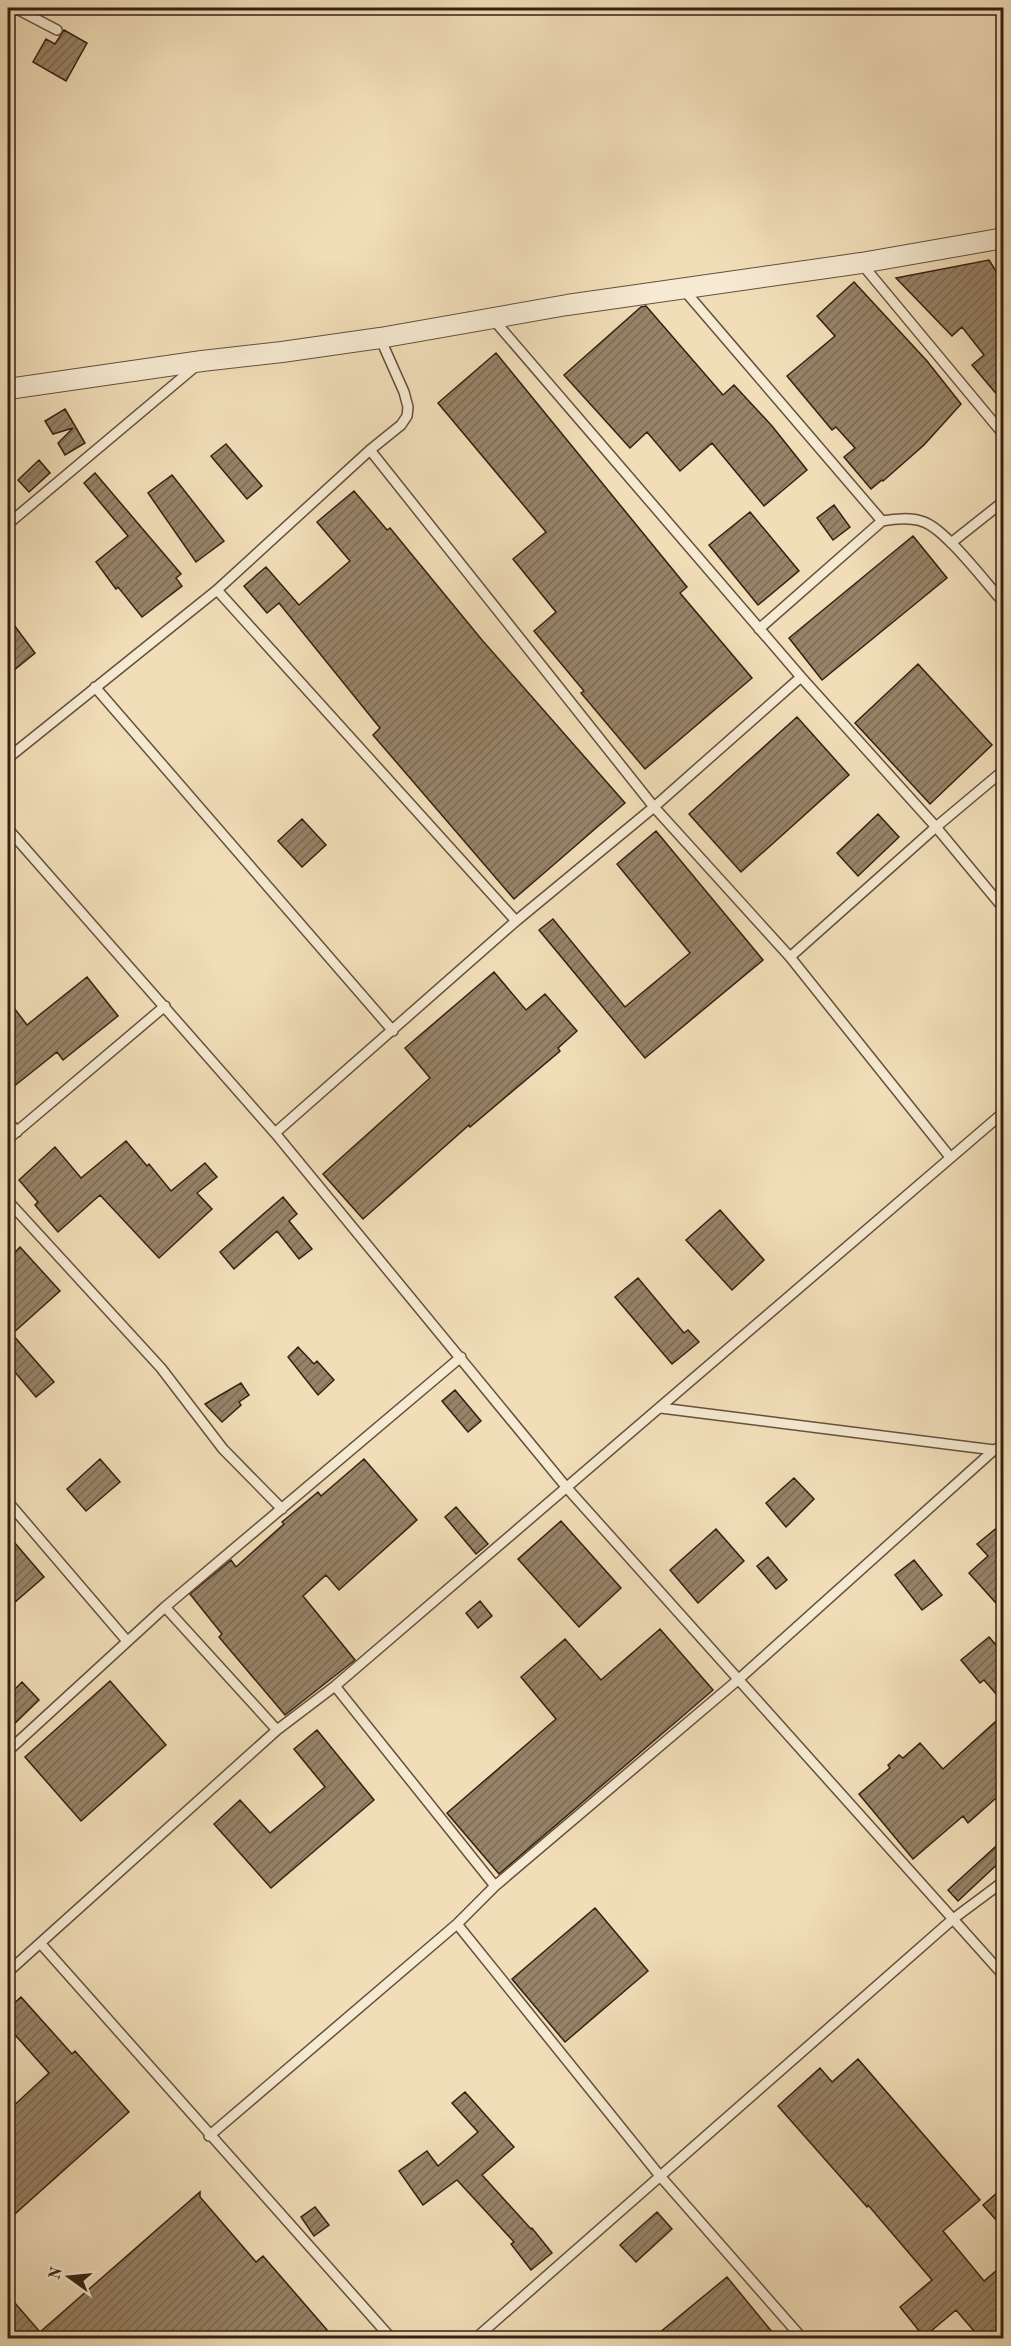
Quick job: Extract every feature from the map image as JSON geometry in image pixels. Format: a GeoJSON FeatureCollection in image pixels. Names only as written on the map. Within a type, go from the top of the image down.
{"type":"FeatureCollection","features":[{"type":"Feature","properties":{"kind":"street"},"geometry":{"type":"LineString","coordinates":[[8,389],[380,338],[682,288],[861,263],[1004,238]]}},
{"type":"Feature","properties":{"kind":"lane"},"geometry":{"type":"LineString","coordinates":[[15,8],[57,30]]}},
{"type":"Feature","properties":{"kind":"lane"},"geometry":{"type":"LineString","coordinates":[[861,263],[1004,435]]}},
{"type":"Feature","properties":{"kind":"lane"},"geometry":{"type":"LineString","coordinates":[[682,288],[882,520]]}},
{"type":"Feature","properties":{"kind":"lane"},"geometry":{"type":"LineString","coordinates":[[492,318],[759,629],[936,827],[1004,909]]}},
{"type":"Feature","properties":{"kind":"lane"},"geometry":{"type":"LineString","coordinates":[[8,759],[217,590],[370,450],[401,425],[407,416],[408,407],[404,392],[380,338]]}},
{"type":"Feature","properties":{"kind":"lane"},"geometry":{"type":"LineString","coordinates":[[8,524],[202,361]]}},
{"type":"Feature","properties":{"kind":"lane"},"geometry":{"type":"LineString","coordinates":[[370,450],[654,807],[790,957],[950,1156]]}},
{"type":"Feature","properties":{"kind":"lane"},"geometry":{"type":"LineString","coordinates":[[951,543],[1004,501]]}},
{"type":"Feature","properties":{"kind":"lane"},"geometry":{"type":"LineString","coordinates":[[759,629],[882,520],[923,521],[943,532],[1004,603]]}},
{"type":"Feature","properties":{"kind":"lane"},"geometry":{"type":"LineString","coordinates":[[217,590],[516,921]]}},
{"type":"Feature","properties":{"kind":"lane"},"geometry":{"type":"LineString","coordinates":[[275,1133],[516,921],[654,807],[801,677]]}},
{"type":"Feature","properties":{"kind":"lane"},"geometry":{"type":"LineString","coordinates":[[95,687],[393,1031]]}},
{"type":"Feature","properties":{"kind":"lane"},"geometry":{"type":"LineString","coordinates":[[790,957],[936,827],[1004,770]]}},
{"type":"Feature","properties":{"kind":"lane"},"geometry":{"type":"LineString","coordinates":[[8,829],[275,1133],[567,1488],[1004,1976]]}},
{"type":"Feature","properties":{"kind":"lane"},"geometry":{"type":"LineString","coordinates":[[8,1139],[165,1006]]}},
{"type":"Feature","properties":{"kind":"lane"},"geometry":{"type":"LineString","coordinates":[[8,1972],[277,1731],[335,1686],[1004,1112]]}},
{"type":"Feature","properties":{"kind":"lane"},"geometry":{"type":"LineString","coordinates":[[8,1120],[17,1132]]}},
{"type":"Feature","properties":{"kind":"lane"},"geometry":{"type":"LineString","coordinates":[[8,1201],[161,1368],[223,1449],[282,1509]]}},
{"type":"Feature","properties":{"kind":"lane"},"geometry":{"type":"LineString","coordinates":[[8,1751],[165,1607],[460,1357]]}},
{"type":"Feature","properties":{"kind":"lane"},"geometry":{"type":"LineString","coordinates":[[661,1408],[994,1450]]}},
{"type":"Feature","properties":{"kind":"lane"},"geometry":{"type":"LineString","coordinates":[[210,2136],[457,1924],[495,1886],[739,1679],[994,1450],[1004,1445]]}},
{"type":"Feature","properties":{"kind":"lane"},"geometry":{"type":"LineString","coordinates":[[8,1502],[127,1641]]}},
{"type":"Feature","properties":{"kind":"lane"},"geometry":{"type":"LineString","coordinates":[[165,1607],[277,1731]]}},
{"type":"Feature","properties":{"kind":"lane"},"geometry":{"type":"LineString","coordinates":[[335,1686],[495,1886]]}},
{"type":"Feature","properties":{"kind":"lane"},"geometry":{"type":"LineString","coordinates":[[476,2338],[953,1919],[1004,1881]]}},
{"type":"Feature","properties":{"kind":"lane"},"geometry":{"type":"LineString","coordinates":[[457,1924],[660,2176],[802,2338]]}},
{"type":"Feature","properties":{"kind":"lane"},"geometry":{"type":"LineString","coordinates":[[41,1944],[391,2338]]}},
{"type":"Feature","properties":{"kind":"building"},"geometry":{"type":"Polygon","coordinates":[[[64,30],[87,43],[66,81],[33,62],[46,39],[55,44],[64,30]]]}},
{"type":"Feature","properties":{"kind":"building"},"geometry":{"type":"Polygon","coordinates":[[[989,260],[1004,284],[1004,403],[972,365],[984,355],[962,327],[952,336],[896,278],[989,260]]]}},
{"type":"Feature","properties":{"kind":"building"},"geometry":{"type":"Polygon","coordinates":[[[854,282],[927,361],[961,404],[924,445],[871,489],[844,457],[855,448],[836,427],[832,430],[787,376],[835,336],[817,316],[854,282]]]}},
{"type":"Feature","properties":{"kind":"building"},"geometry":{"type":"Polygon","coordinates":[[[646,306],[723,395],[734,385],[772,426],[807,470],[764,506],[712,443],[680,471],[647,432],[630,448],[564,375],[641,307],[646,306]]]}},
{"type":"Feature","properties":{"kind":"building"},"geometry":{"type":"Polygon","coordinates":[[[496,353],[687,587],[680,593],[752,678],[645,769],[581,693],[584,691],[534,631],[556,612],[513,559],[546,532],[438,403],[496,353]]]}},
{"type":"Feature","properties":{"kind":"building"},"geometry":{"type":"Polygon","coordinates":[[[65,409],[85,443],[65,455],[58,443],[73,428],[53,434],[45,421],[65,409]]]}},
{"type":"Feature","properties":{"kind":"building"},"geometry":{"type":"Polygon","coordinates":[[[226,444],[262,486],[247,499],[211,456],[226,444]]]}},
{"type":"Feature","properties":{"kind":"building"},"geometry":{"type":"Polygon","coordinates":[[[39,460],[50,473],[29,492],[18,480],[39,460]]]}},
{"type":"Feature","properties":{"kind":"building"},"geometry":{"type":"Polygon","coordinates":[[[95,473],[181,574],[176,578],[182,586],[142,617],[118,587],[116,589],[96,562],[128,536],[84,483],[95,473]]]}},
{"type":"Feature","properties":{"kind":"building"},"geometry":{"type":"Polygon","coordinates":[[[172,475],[224,541],[196,562],[148,493],[172,475]]]}},
{"type":"Feature","properties":{"kind":"building"},"geometry":{"type":"Polygon","coordinates":[[[354,491],[387,530],[390,528],[482,640],[625,803],[514,899],[373,735],[380,728],[279,603],[267,613],[244,586],[266,567],[299,605],[350,561],[317,522],[354,491]]]}},
{"type":"Feature","properties":{"kind":"building"},"geometry":{"type":"Polygon","coordinates":[[[834,505],[850,527],[833,540],[817,518],[834,505]]]}},
{"type":"Feature","properties":{"kind":"building"},"geometry":{"type":"Polygon","coordinates":[[[750,512],[799,571],[758,605],[709,545],[750,512]]]}},
{"type":"Feature","properties":{"kind":"building"},"geometry":{"type":"Polygon","coordinates":[[[913,536],[947,578],[822,680],[789,638],[913,536]]]}},
{"type":"Feature","properties":{"kind":"building"},"geometry":{"type":"Polygon","coordinates":[[[8,617],[35,653],[8,675],[8,617]]]}},
{"type":"Feature","properties":{"kind":"building"},"geometry":{"type":"Polygon","coordinates":[[[918,664],[992,745],[930,804],[855,723],[918,664]]]}},
{"type":"Feature","properties":{"kind":"building"},"geometry":{"type":"Polygon","coordinates":[[[797,717],[849,775],[741,872],[689,814],[797,717]]]}},
{"type":"Feature","properties":{"kind":"building"},"geometry":{"type":"Polygon","coordinates":[[[878,814],[899,837],[858,876],[837,853],[878,814]]]}},
{"type":"Feature","properties":{"kind":"building"},"geometry":{"type":"Polygon","coordinates":[[[302,819],[326,845],[302,867],[278,841],[302,819]]]}},
{"type":"Feature","properties":{"kind":"building"},"geometry":{"type":"Polygon","coordinates":[[[656,831],[763,960],[645,1058],[539,930],[553,919],[625,1007],[690,953],[617,864],[656,831]]]}},
{"type":"Feature","properties":{"kind":"building"},"geometry":{"type":"Polygon","coordinates":[[[494,972],[526,1010],[545,994],[577,1031],[558,1048],[560,1051],[470,1127],[469,1125],[363,1219],[323,1174],[430,1078],[405,1048],[494,972]]]}},
{"type":"Feature","properties":{"kind":"building"},"geometry":{"type":"Polygon","coordinates":[[[87,977],[118,1016],[63,1060],[57,1052],[8,1091],[8,1000],[27,1025],[87,977]]]}},
{"type":"Feature","properties":{"kind":"building"},"geometry":{"type":"Polygon","coordinates":[[[126,1141],[171,1191],[205,1163],[217,1177],[197,1193],[212,1209],[159,1258],[100,1195],[58,1232],[35,1205],[38,1202],[19,1180],[55,1147],[81,1178],[126,1141]]]}},
{"type":"Feature","properties":{"kind":"building"},"geometry":{"type":"Polygon","coordinates":[[[283,1197],[297,1214],[289,1221],[312,1249],[299,1259],[277,1231],[234,1269],[220,1252],[283,1197]]]}},
{"type":"Feature","properties":{"kind":"building"},"geometry":{"type":"Polygon","coordinates":[[[720,1210],[764,1260],[732,1290],[686,1240],[720,1210]]]}},
{"type":"Feature","properties":{"kind":"building"},"geometry":{"type":"Polygon","coordinates":[[[20,1247],[60,1291],[12,1334],[54,1382],[36,1397],[8,1364],[8,1259],[20,1247]]]}},
{"type":"Feature","properties":{"kind":"building"},"geometry":{"type":"Polygon","coordinates":[[[638,1278],[684,1333],[688,1330],[699,1342],[672,1364],[615,1297],[638,1278]]]}},
{"type":"Feature","properties":{"kind":"building"},"geometry":{"type":"Polygon","coordinates":[[[298,1347],[314,1364],[317,1361],[334,1380],[318,1395],[288,1357],[298,1347]]]}},
{"type":"Feature","properties":{"kind":"building"},"geometry":{"type":"Polygon","coordinates":[[[241,1383],[249,1395],[239,1402],[241,1405],[222,1422],[205,1404],[241,1383]]]}},
{"type":"Feature","properties":{"kind":"building"},"geometry":{"type":"Polygon","coordinates":[[[455,1390],[481,1421],[468,1432],[442,1401],[455,1390]]]}},
{"type":"Feature","properties":{"kind":"building"},"geometry":{"type":"Polygon","coordinates":[[[100,1459],[120,1482],[86,1511],[67,1489],[100,1459]]]}},
{"type":"Feature","properties":{"kind":"building"},"geometry":{"type":"Polygon","coordinates":[[[364,1459],[417,1520],[339,1590],[326,1575],[303,1596],[355,1660],[285,1715],[219,1637],[222,1634],[190,1594],[231,1560],[236,1567],[284,1524],[282,1522],[318,1492],[321,1496],[364,1459]]]}},
{"type":"Feature","properties":{"kind":"building"},"geometry":{"type":"Polygon","coordinates":[[[794,1478],[814,1499],[786,1527],[766,1503],[794,1478]]]}},
{"type":"Feature","properties":{"kind":"building"},"geometry":{"type":"Polygon","coordinates":[[[456,1507],[488,1544],[476,1554],[445,1517],[456,1507]]]}},
{"type":"Feature","properties":{"kind":"building"},"geometry":{"type":"Polygon","coordinates":[[[561,1521],[621,1588],[579,1627],[518,1559],[561,1521]]]}},
{"type":"Feature","properties":{"kind":"building"},"geometry":{"type":"Polygon","coordinates":[[[1004,1522],[1004,1612],[969,1573],[988,1556],[977,1544],[1004,1522]]]}},
{"type":"Feature","properties":{"kind":"building"},"geometry":{"type":"Polygon","coordinates":[[[716,1529],[744,1561],[698,1603],[670,1570],[716,1529]]]}},
{"type":"Feature","properties":{"kind":"building"},"geometry":{"type":"Polygon","coordinates":[[[8,1535],[44,1577],[8,1608],[8,1535]]]}},
{"type":"Feature","properties":{"kind":"building"},"geometry":{"type":"Polygon","coordinates":[[[768,1557],[787,1580],[776,1589],[757,1566],[768,1557]]]}},
{"type":"Feature","properties":{"kind":"building"},"geometry":{"type":"Polygon","coordinates":[[[914,1560],[942,1595],[922,1610],[895,1575],[914,1560]]]}},
{"type":"Feature","properties":{"kind":"building"},"geometry":{"type":"Polygon","coordinates":[[[480,1601],[492,1616],[478,1628],[466,1613],[480,1601]]]}},
{"type":"Feature","properties":{"kind":"building"},"geometry":{"type":"Polygon","coordinates":[[[660,1629],[713,1690],[499,1874],[447,1813],[556,1719],[521,1677],[565,1639],[601,1680],[660,1629]]]}},
{"type":"Feature","properties":{"kind":"building"},"geometry":{"type":"Polygon","coordinates":[[[989,1637],[1004,1654],[1004,1703],[984,1680],[980,1683],[961,1660],[989,1637]]]}},
{"type":"Feature","properties":{"kind":"building"},"geometry":{"type":"Polygon","coordinates":[[[110,1681],[166,1745],[81,1821],[25,1757],[110,1681]]]}},
{"type":"Feature","properties":{"kind":"building"},"geometry":{"type":"Polygon","coordinates":[[[22,1682],[39,1700],[8,1730],[8,1696],[22,1682]]]}},
{"type":"Feature","properties":{"kind":"building"},"geometry":{"type":"Polygon","coordinates":[[[1004,1714],[1004,1791],[968,1823],[963,1816],[913,1859],[859,1794],[890,1768],[888,1765],[899,1755],[903,1758],[920,1743],[943,1769],[1004,1714]]]}},
{"type":"Feature","properties":{"kind":"building"},"geometry":{"type":"Polygon","coordinates":[[[317,1730],[374,1800],[271,1888],[214,1824],[240,1800],[270,1833],[325,1787],[294,1749],[317,1730]]]}},
{"type":"Feature","properties":{"kind":"building"},"geometry":{"type":"Polygon","coordinates":[[[1004,1839],[1004,1858],[958,1901],[948,1890],[1004,1839]]]}},
{"type":"Feature","properties":{"kind":"building"},"geometry":{"type":"Polygon","coordinates":[[[595,1908],[648,1971],[565,2042],[512,1979],[595,1908]]]}},
{"type":"Feature","properties":{"kind":"building"},"geometry":{"type":"Polygon","coordinates":[[[21,1997],[72,2054],[75,2051],[129,2112],[8,2220],[8,2111],[49,2073],[8,2027],[8,2009],[21,1997]]]}},
{"type":"Feature","properties":{"kind":"building"},"geometry":{"type":"Polygon","coordinates":[[[858,2059],[980,2200],[943,2231],[984,2281],[1004,2264],[1004,2324],[987,2338],[980,2338],[956,2310],[924,2337],[900,2307],[932,2280],[778,2106],[820,2068],[832,2082],[858,2059]]]}},
{"type":"Feature","properties":{"kind":"building"},"geometry":{"type":"Polygon","coordinates":[[[465,2092],[514,2147],[482,2175],[532,2228],[552,2253],[531,2270],[511,2244],[514,2242],[457,2180],[423,2205],[399,2171],[427,2151],[438,2166],[478,2132],[452,2103],[465,2092]]]}},
{"type":"Feature","properties":{"kind":"building"},"geometry":{"type":"Polygon","coordinates":[[[1004,2187],[1004,2229],[983,2205],[1004,2187]]]}},
{"type":"Feature","properties":{"kind":"building"},"geometry":{"type":"Polygon","coordinates":[[[200,2192],[200,2197],[256,2262],[263,2256],[334,2338],[8,2338],[8,2295],[40,2332],[200,2192]]]}},
{"type":"Feature","properties":{"kind":"building"},"geometry":{"type":"Polygon","coordinates":[[[315,2207],[329,2225],[314,2236],[301,2217],[315,2207]]]}},
{"type":"Feature","properties":{"kind":"building"},"geometry":{"type":"Polygon","coordinates":[[[657,2212],[672,2229],[636,2262],[620,2245],[657,2212]]]}},
{"type":"Feature","properties":{"kind":"building"},"geometry":{"type":"Polygon","coordinates":[[[727,2277],[777,2338],[653,2338],[727,2277]]]}}]}
